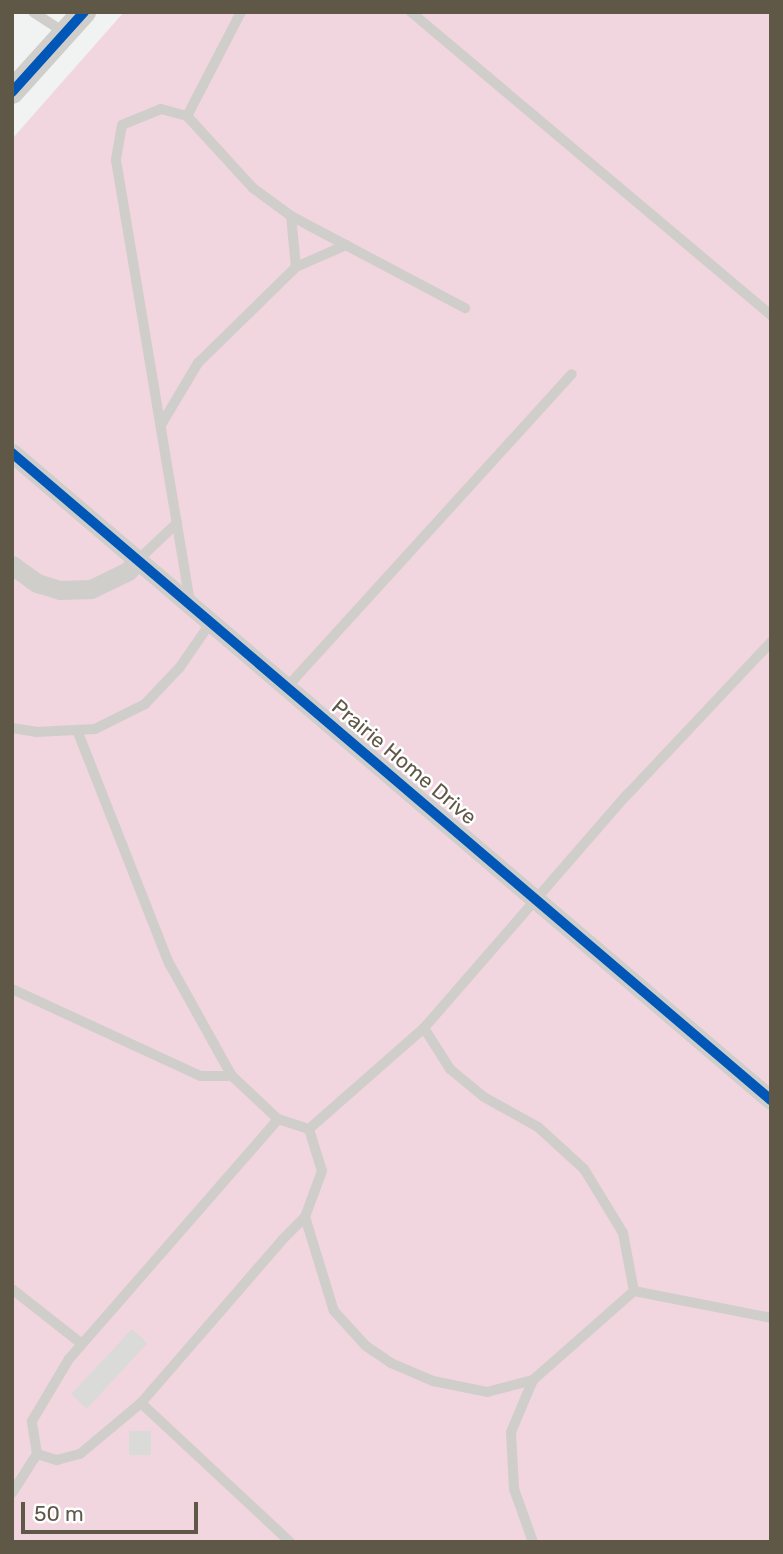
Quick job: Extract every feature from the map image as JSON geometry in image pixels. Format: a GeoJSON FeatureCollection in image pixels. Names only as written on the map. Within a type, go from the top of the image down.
{"type":"FeatureCollection","features":[{"type":"Feature","properties":{"kind":"street"},"geometry":{"type":"LineString","coordinates":[[12,92],[84,12]]}},
{"type":"Feature","properties":{"kind":"street","name":"Prairie Home Drive"},"geometry":{"type":"LineString","coordinates":[[12,453],[771,1100]]}},
{"type":"Feature","properties":{"kind":"street"},"geometry":{"type":"LineString","coordinates":[[12,565],[37,583],[60,590],[80,589],[109,582],[128,571],[138,560]]}},
{"type":"Feature","properties":{"kind":"lane"},"geometry":{"type":"LineString","coordinates":[[33,12],[65,33]]}},
{"type":"Feature","properties":{"kind":"lane"},"geometry":{"type":"LineString","coordinates":[[187,116],[241,12]]}},
{"type":"Feature","properties":{"kind":"lane"},"geometry":{"type":"LineString","coordinates":[[411,12],[771,315]]}},
{"type":"Feature","properties":{"kind":"lane"},"geometry":{"type":"LineString","coordinates":[[190,605],[116,160],[122,125],[161,109],[187,116],[253,188],[291,216],[465,308]]}},
{"type":"Feature","properties":{"kind":"lane"},"geometry":{"type":"LineString","coordinates":[[291,216],[296,267]]}},
{"type":"Feature","properties":{"kind":"lane"},"geometry":{"type":"LineString","coordinates":[[160,426],[198,363],[296,267],[346,246]]}},
{"type":"Feature","properties":{"kind":"lane"},"geometry":{"type":"LineString","coordinates":[[287,687],[572,374]]}},
{"type":"Feature","properties":{"kind":"lane"},"geometry":{"type":"LineString","coordinates":[[138,560],[177,523]]}},
{"type":"Feature","properties":{"kind":"lane"},"geometry":{"type":"LineString","coordinates":[[12,728],[36,732],[95,729],[145,704],[180,667],[211,622]]}},
{"type":"Feature","properties":{"kind":"lane"},"geometry":{"type":"LineString","coordinates":[[309,1129],[424,1028],[626,796],[770,645]]}},
{"type":"Feature","properties":{"kind":"lane"},"geometry":{"type":"LineString","coordinates":[[77,730],[169,963],[232,1076],[278,1119],[309,1129]]}},
{"type":"Feature","properties":{"kind":"lane"},"geometry":{"type":"LineString","coordinates":[[12,989],[200,1076],[232,1076]]}},
{"type":"Feature","properties":{"kind":"lane"},"geometry":{"type":"LineString","coordinates":[[424,1028],[450,1069],[484,1097],[538,1127],[584,1169],[624,1233],[634,1291]]}},
{"type":"Feature","properties":{"kind":"lane"},"geometry":{"type":"LineString","coordinates":[[12,1493],[37,1454],[32,1421],[69,1359],[278,1119]]}},
{"type":"Feature","properties":{"kind":"lane"},"geometry":{"type":"LineString","coordinates":[[37,1454],[57,1460],[80,1454],[141,1402],[283,1239],[306,1217],[321,1171],[309,1129]]}},
{"type":"Feature","properties":{"kind":"lane"},"geometry":{"type":"LineString","coordinates":[[306,1217],[334,1311],[366,1346],[433,1381],[487,1392],[533,1380]]}},
{"type":"Feature","properties":{"kind":"lane"},"geometry":{"type":"LineString","coordinates":[[12,1289],[82,1344]]}},
{"type":"Feature","properties":{"kind":"lane"},"geometry":{"type":"LineString","coordinates":[[634,1291],[771,1318]]}},
{"type":"Feature","properties":{"kind":"lane"},"geometry":{"type":"LineString","coordinates":[[533,1542],[514,1489],[511,1432],[533,1380],[634,1291]]}},
{"type":"Feature","properties":{"kind":"lane"},"geometry":{"type":"LineString","coordinates":[[141,1402],[290,1542]]}},
{"type":"Feature","properties":{"kind":"shaded area"},"geometry":{"type":"Polygon","coordinates":[[[124,12],[771,12],[771,1542],[12,1542],[12,139],[124,12]]]}},
{"type":"Feature","properties":{"kind":"building"},"geometry":{"type":"Polygon","coordinates":[[[132,1329],[147,1343],[87,1408],[71,1394],[132,1329]]]}},
{"type":"Feature","properties":{"kind":"building"},"geometry":{"type":"Polygon","coordinates":[[[129,1431],[151,1431],[151,1455],[129,1455],[129,1431]]]}},
{"type":"Feature","properties":{"kind":"cycle path"},"geometry":{"type":"LineString","coordinates":[[12,92],[84,12]]}},
{"type":"Feature","properties":{"kind":"cycle path"},"geometry":{"type":"LineString","coordinates":[[12,453],[771,1100]]}}]}
